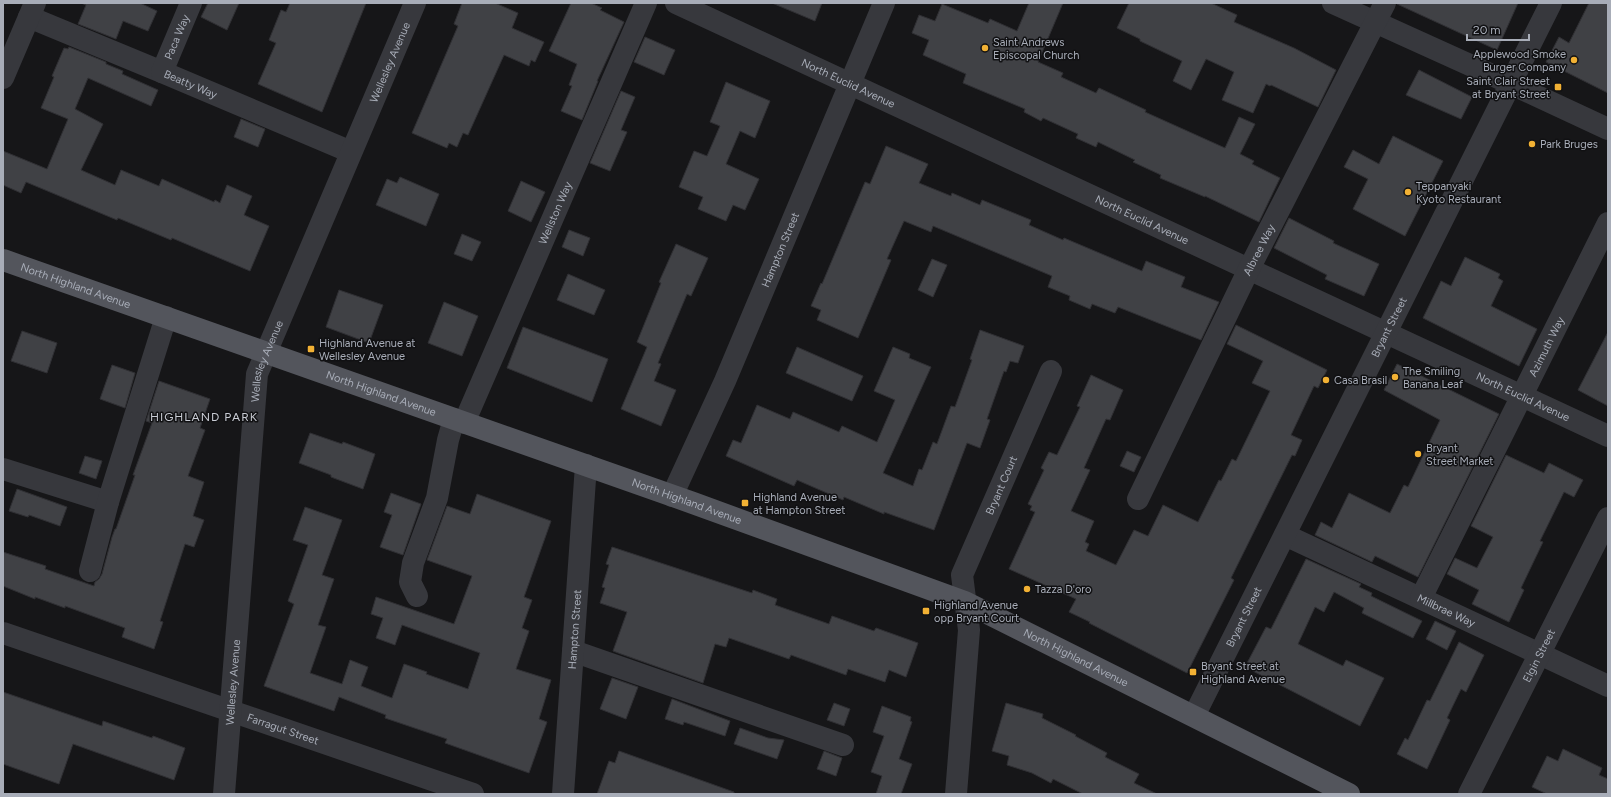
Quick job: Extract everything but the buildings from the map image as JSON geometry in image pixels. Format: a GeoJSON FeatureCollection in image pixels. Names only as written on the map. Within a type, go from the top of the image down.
{"type":"FeatureCollection","features":[{"type":"Feature","properties":{"kind":"main road","name":"North Highland Avenue"},"geometry":{"type":"LineString","coordinates":[[3,260],[586,465],[965,602],[1349,794]]}},
{"type":"Feature","properties":{"kind":"street","name":"Paca Way"},"geometry":{"type":"LineString","coordinates":[[162,72],[191,3]]}},
{"type":"Feature","properties":{"kind":"street","name":"Wellesley Avenue"},"geometry":{"type":"LineString","coordinates":[[224,794],[257,374],[415,3]]}},
{"type":"Feature","properties":{"kind":"street","name":"Wellston Way"},"geometry":{"type":"LineString","coordinates":[[417,596],[410,582],[413,563],[437,498],[448,440],[459,421],[646,3]]}},
{"type":"Feature","properties":{"kind":"street","name":"North Euclid Avenue"},"geometry":{"type":"LineString","coordinates":[[676,3],[1608,436]]}},
{"type":"Feature","properties":{"kind":"street","name":"Hampton Street"},"geometry":{"type":"LineString","coordinates":[[672,496],[725,381],[884,3]]}},
{"type":"Feature","properties":{"kind":"street"},"geometry":{"type":"LineString","coordinates":[[1333,3],[1608,129]]}},
{"type":"Feature","properties":{"kind":"street","name":"Albree Way"},"geometry":{"type":"LineString","coordinates":[[1138,499],[1249,269],[1385,3]]}},
{"type":"Feature","properties":{"kind":"street","name":"Bryant Street"},"geometry":{"type":"LineString","coordinates":[[1194,716],[1551,3]]}},
{"type":"Feature","properties":{"kind":"street","name":"Beatty Way"},"geometry":{"type":"LineString","coordinates":[[32,10],[162,72],[351,152]]}},
{"type":"Feature","properties":{"kind":"street"},"geometry":{"type":"LineString","coordinates":[[3,78],[32,10]]}},
{"type":"Feature","properties":{"kind":"street","name":"Azimuth Way"},"geometry":{"type":"LineString","coordinates":[[1420,598],[1608,223]]}},
{"type":"Feature","properties":{"kind":"street"},"geometry":{"type":"LineString","coordinates":[[90,571],[108,502],[166,317]]}},
{"type":"Feature","properties":{"kind":"street","name":"Bryant Court"},"geometry":{"type":"LineString","coordinates":[[965,602],[962,575],[1051,371]]}},
{"type":"Feature","properties":{"kind":"street","name":"Hampton Street"},"geometry":{"type":"LineString","coordinates":[[563,794],[586,465]]}},
{"type":"Feature","properties":{"kind":"street"},"geometry":{"type":"LineString","coordinates":[[3,469],[108,502]]}},
{"type":"Feature","properties":{"kind":"street","name":"Elgin Street"},"geometry":{"type":"LineString","coordinates":[[1469,794],[1608,518]]}},
{"type":"Feature","properties":{"kind":"street","name":"Millbrae Way"},"geometry":{"type":"LineString","coordinates":[[1285,535],[1608,686]]}},
{"type":"Feature","properties":{"kind":"street"},"geometry":{"type":"LineString","coordinates":[[956,794],[969,630],[965,602]]}},
{"type":"Feature","properties":{"kind":"street","name":"Farragut Street"},"geometry":{"type":"LineString","coordinates":[[3,633],[473,794]]}},
{"type":"Feature","properties":{"kind":"street"},"geometry":{"type":"LineString","coordinates":[[573,650],[843,745]]}},
{"type":"Feature","properties":{"kind":"place","name":"Saint Andrews Episcopal Church"},"geometry":{"type":"Point","coordinates":[985,48]}},
{"type":"Feature","properties":{"kind":"place","name":"Applewood Smoke Burger Company"},"geometry":{"type":"Point","coordinates":[1574,60]}},
{"type":"Feature","properties":{"kind":"place","name":"Saint Clair Street at Bryant Street"},"geometry":{"type":"Point","coordinates":[1558,87]}},
{"type":"Feature","properties":{"kind":"place","name":"Park Bruges"},"geometry":{"type":"Point","coordinates":[1532,144]}},
{"type":"Feature","properties":{"kind":"place","name":"Teppanyaki Kyoto Restaurant"},"geometry":{"type":"Point","coordinates":[1408,192]}},
{"type":"Feature","properties":{"kind":"place","name":"Highland Avenue at Wellesley Avenue"},"geometry":{"type":"Point","coordinates":[311,349]}},
{"type":"Feature","properties":{"kind":"place","name":"The Smiling Banana Leaf"},"geometry":{"type":"Point","coordinates":[1395,377]}},
{"type":"Feature","properties":{"kind":"place","name":"Casa Brasil"},"geometry":{"type":"Point","coordinates":[1326,380]}},
{"type":"Feature","properties":{"kind":"place","name":"Bryant Street Market"},"geometry":{"type":"Point","coordinates":[1418,454]}},
{"type":"Feature","properties":{"kind":"place","name":"Highland Avenue at Hampton Street"},"geometry":{"type":"Point","coordinates":[745,503]}},
{"type":"Feature","properties":{"kind":"place","name":"Tazza D'oro"},"geometry":{"type":"Point","coordinates":[1027,589]}},
{"type":"Feature","properties":{"kind":"place","name":"Highland Avenue opp Bryant Court"},"geometry":{"type":"Point","coordinates":[926,611]}},
{"type":"Feature","properties":{"kind":"place","name":"Bryant Street at Highland Avenue"},"geometry":{"type":"Point","coordinates":[1193,672]}},
{"type":"Feature","properties":{"kind":"district","name":"HIGHLAND PARK"},"geometry":{"type":"Point","coordinates":[204,417]}}]}
